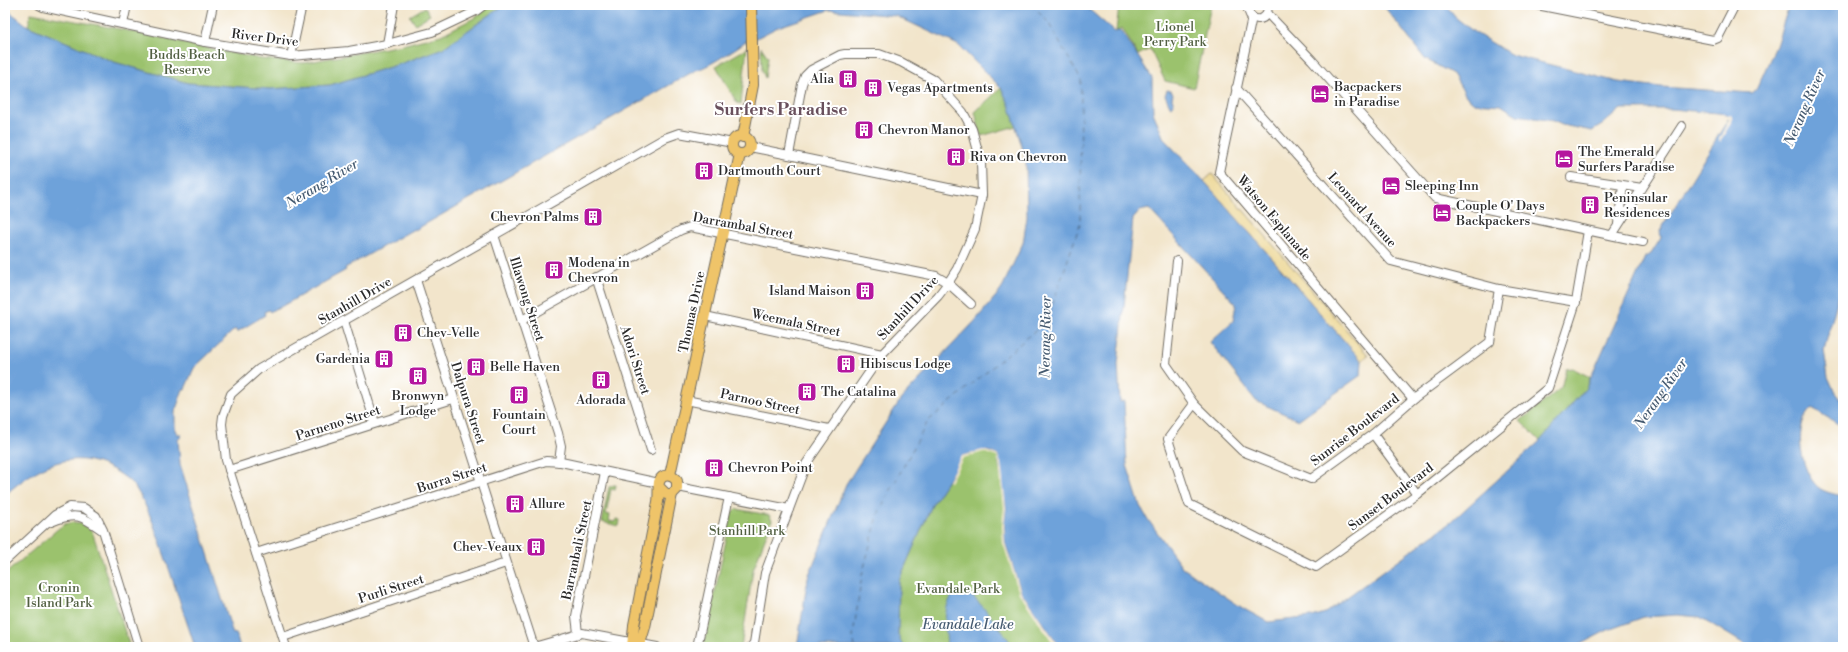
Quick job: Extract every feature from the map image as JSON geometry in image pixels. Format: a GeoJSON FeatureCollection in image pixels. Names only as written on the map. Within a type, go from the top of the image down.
{"type":"FeatureCollection","features":[{"type":"Feature","properties":{"kind":"main road"},"geometry":{"type":"LineString","coordinates":[[743,137],[753,85],[751,5]]}},
{"type":"Feature","properties":{"kind":"main road"},"geometry":{"type":"LineString","coordinates":[[738,137],[743,137],[748,140],[750,147],[745,153],[740,154],[735,151],[733,143],[738,137]]}},
{"type":"Feature","properties":{"kind":"main road","name":"Thomas Drive"},"geometry":{"type":"LineString","coordinates":[[670,475],[740,154]]}},
{"type":"Feature","properties":{"kind":"main road"},"geometry":{"type":"LineString","coordinates":[[670,475],[677,481],[645,627],[636,645],[634,625],[658,502],[659,485],[664,476],[670,475]]}},
{"type":"Feature","properties":{"kind":"main road"},"geometry":{"type":"LineString","coordinates":[[659,485],[666,494],[675,490]]}},
{"type":"Feature","properties":{"kind":"main road"},"geometry":{"type":"LineString","coordinates":[[634,625],[645,627]]}},
{"type":"Feature","properties":{"kind":"street","name":"River Drive"},"geometry":{"type":"LineString","coordinates":[[39,5],[205,42],[291,56],[338,53],[387,44],[442,28],[476,12],[484,5]]}},
{"type":"Feature","properties":{"kind":"street"},"geometry":{"type":"LineString","coordinates":[[123,24],[127,5]]}},
{"type":"Feature","properties":{"kind":"street"},"geometry":{"type":"LineString","coordinates":[[205,42],[213,5]]}},
{"type":"Feature","properties":{"kind":"street"},"geometry":{"type":"LineString","coordinates":[[291,56],[302,5]]}},
{"type":"Feature","properties":{"kind":"street"},"geometry":{"type":"LineString","coordinates":[[387,44],[394,5]]}},
{"type":"Feature","properties":{"kind":"street"},"geometry":{"type":"LineString","coordinates":[[1250,5],[1249,13],[1252,17],[1257,19],[1262,19],[1267,9],[1436,198],[1612,234],[1643,242]]}},
{"type":"Feature","properties":{"kind":"street"},"geometry":{"type":"LineString","coordinates":[[1537,5],[1716,40],[1734,5]]}},
{"type":"Feature","properties":{"kind":"street","name":"Watson Esplanade"},"geometry":{"type":"LineString","coordinates":[[1252,17],[1219,172],[1413,399]]}},
{"type":"Feature","properties":{"kind":"street","name":"Stanhill Drive"},"geometry":{"type":"LineString","coordinates":[[752,647],[754,644],[765,573],[806,464],[882,354],[938,296],[957,270],[975,229],[982,195],[981,162],[972,129],[963,112],[934,80],[901,62],[879,54],[840,55],[811,70],[805,76],[802,84],[789,155]]}},
{"type":"Feature","properties":{"kind":"street","name":"Leonard Avenue"},"geometry":{"type":"LineString","coordinates":[[1236,88],[1391,262],[1499,289],[1576,302]]}},
{"type":"Feature","properties":{"kind":"street"},"geometry":{"type":"LineString","coordinates":[[1612,234],[1682,126]]}},
{"type":"Feature","properties":{"kind":"street","name":"Stanhill Drive"},"geometry":{"type":"LineString","coordinates":[[286,647],[225,455],[222,422],[231,394],[257,371],[672,135],[683,134],[733,143]]}},
{"type":"Feature","properties":{"kind":"street"},"geometry":{"type":"LineString","coordinates":[[750,147],[982,195]]}},
{"type":"Feature","properties":{"kind":"street"},"geometry":{"type":"LineString","coordinates":[[1571,177],[1642,188]]}},
{"type":"Feature","properties":{"kind":"street"},"geometry":{"type":"LineString","coordinates":[[1617,227],[1623,186]]}},
{"type":"Feature","properties":{"kind":"street","name":"Darrambal Street"},"geometry":{"type":"LineString","coordinates":[[522,320],[683,228],[693,228],[722,233],[936,276],[948,283],[971,304]]}},
{"type":"Feature","properties":{"kind":"street","name":"Sunset Boulevard"},"geometry":{"type":"LineString","coordinates":[[1194,404],[1168,439],[1189,504],[1316,567],[1417,494],[1548,388],[1576,302],[1588,230]]}},
{"type":"Feature","properties":{"kind":"street","name":"Illawong Street"},"geometry":{"type":"LineString","coordinates":[[494,235],[560,440],[561,449],[559,462]]}},
{"type":"Feature","properties":{"kind":"street","name":"Sunrise Boulevard"},"geometry":{"type":"LineString","coordinates":[[1177,262],[1166,364],[1194,404],[1242,451],[1311,479],[1373,434],[1413,399],[1490,342],[1499,289]]}},
{"type":"Feature","properties":{"kind":"street","name":"Adori Street"},"geometry":{"type":"LineString","coordinates":[[596,277],[651,450]]}},
{"type":"Feature","properties":{"kind":"street","name":"Dalpura Street"},"geometry":{"type":"LineString","coordinates":[[416,280],[453,399],[534,647]]}},
{"type":"Feature","properties":{"kind":"street","name":"Weemala Street"},"geometry":{"type":"LineString","coordinates":[[705,316],[882,354]]}},
{"type":"Feature","properties":{"kind":"street"},"geometry":{"type":"LineString","coordinates":[[344,321],[375,423]]}},
{"type":"Feature","properties":{"kind":"street","name":"Parneno Street"},"geometry":{"type":"LineString","coordinates":[[229,470],[453,399]]}},
{"type":"Feature","properties":{"kind":"street","name":"Parnoo Street"},"geometry":{"type":"LineString","coordinates":[[686,400],[829,429]]}},
{"type":"Feature","properties":{"kind":"street"},"geometry":{"type":"LineString","coordinates":[[1373,434],[1417,494]]}},
{"type":"Feature","properties":{"kind":"street","name":"Burra Street"},"geometry":{"type":"LineString","coordinates":[[256,553],[544,461],[559,462],[659,485]]}},
{"type":"Feature","properties":{"kind":"street","name":"Barranbali Street"},"geometry":{"type":"LineString","coordinates":[[578,633],[576,616],[605,472]]}},
{"type":"Feature","properties":{"kind":"street"},"geometry":{"type":"LineString","coordinates":[[675,490],[729,497],[789,509]]}},
{"type":"Feature","properties":{"kind":"street"},"geometry":{"type":"LineString","coordinates":[[697,647],[729,497]]}},
{"type":"Feature","properties":{"kind":"street"},"geometry":{"type":"LineString","coordinates":[[5,561],[47,524],[55,515],[70,508],[84,508],[96,516],[103,530],[139,647]]}},
{"type":"Feature","properties":{"kind":"street","name":"Purli Street"},"geometry":{"type":"LineString","coordinates":[[283,637],[506,563]]}},
{"type":"Feature","properties":{"kind":"street"},"geometry":{"type":"LineString","coordinates":[[534,647],[578,633],[636,645],[657,647]]}},
{"type":"Feature","properties":{"kind":"green space","name":"Budds Beach Reserve"},"geometry":{"type":"Polygon","coordinates":[[[490,5],[504,5],[443,48],[400,64],[330,85],[270,89],[188,83],[114,62],[28,26],[31,13],[120,29],[261,59],[303,63],[402,45],[441,35],[478,16],[490,5]]]}},
{"type":"Feature","properties":{"kind":"green space","name":"Lionel Perry Park"},"geometry":{"type":"Polygon","coordinates":[[[1119,5],[1211,5],[1194,88],[1165,81],[1150,49],[1138,55],[1122,28],[1116,31],[1119,5]]]}},
{"type":"Feature","properties":{"kind":"green space"},"geometry":{"type":"Polygon","coordinates":[[[425,7],[430,15],[415,24],[410,16],[425,7]]]}},
{"type":"Feature","properties":{"kind":"green space"},"geometry":{"type":"Polygon","coordinates":[[[747,47],[741,104],[737,103],[716,66],[747,47]]]}},
{"type":"Feature","properties":{"kind":"green space"},"geometry":{"type":"Polygon","coordinates":[[[761,47],[768,57],[765,78],[762,70],[761,47]]]}},
{"type":"Feature","properties":{"kind":"green space"},"geometry":{"type":"Polygon","coordinates":[[[1001,88],[1008,101],[1016,126],[981,136],[975,112],[1001,88]]]}},
{"type":"Feature","properties":{"kind":"green space"},"geometry":{"type":"Polygon","coordinates":[[[1572,368],[1590,377],[1586,388],[1540,441],[1520,421],[1561,388],[1566,369],[1572,368]]]}},
{"type":"Feature","properties":{"kind":"green space","name":"Evandale Park"},"geometry":{"type":"Polygon","coordinates":[[[983,450],[998,456],[1021,592],[1060,647],[903,647],[898,635],[899,580],[932,505],[959,463],[961,456],[983,450]]]}},
{"type":"Feature","properties":{"kind":"green space"},"geometry":{"type":"Polygon","coordinates":[[[616,485],[615,490],[611,489],[606,514],[610,515],[609,521],[615,522],[616,519],[620,520],[619,526],[602,522],[609,487],[616,485]]]}},
{"type":"Feature","properties":{"kind":"green space","name":"Stanhill Park"},"geometry":{"type":"Polygon","coordinates":[[[736,509],[769,515],[772,520],[753,570],[741,647],[707,647],[704,643],[732,512],[736,509]]]}},
{"type":"Feature","properties":{"kind":"green space","name":"Cronin Island Park"},"geometry":{"type":"Polygon","coordinates":[[[73,522],[80,523],[92,531],[130,647],[5,646],[5,574],[59,528],[65,524],[73,522]]]}},
{"type":"Feature","properties":{"kind":"sand"},"geometry":{"type":"Polygon","coordinates":[[[1212,174],[1368,355],[1362,361],[1204,181],[1212,174]]]}},
{"type":"Feature","properties":{"kind":"water","name":"Nerang River"},"geometry":{"type":"Polygon","coordinates":[[[504,5],[1084,5],[1115,32],[1121,30],[1152,78],[1153,112],[1164,139],[1204,181],[1362,361],[1361,375],[1298,420],[1256,401],[1210,342],[1233,321],[1236,304],[1149,209],[1140,211],[1133,219],[1118,364],[1120,402],[1124,401],[1127,465],[1140,506],[1183,568],[1244,609],[1268,622],[1312,617],[1325,613],[1451,522],[1540,441],[1586,388],[1645,257],[1651,254],[1661,238],[1660,231],[1729,118],[1727,114],[1671,109],[1621,109],[1602,125],[1592,131],[1562,125],[1553,121],[1517,115],[1501,105],[1474,103],[1466,96],[1453,74],[1425,59],[1383,5],[1445,5],[1455,17],[1474,32],[1512,55],[1618,82],[1661,87],[1752,93],[1756,90],[1776,46],[1789,5],[1843,5],[1843,280],[1824,350],[1828,377],[1834,390],[1843,402],[1843,427],[1812,408],[1806,415],[1802,424],[1801,446],[1802,457],[1810,477],[1815,484],[1828,492],[1843,496],[1843,647],[1749,647],[1700,617],[1677,615],[1644,617],[1608,630],[1575,647],[1060,647],[1021,592],[1005,543],[1004,526],[1006,508],[998,456],[994,453],[985,451],[962,456],[932,505],[899,580],[898,635],[903,647],[797,647],[808,577],[846,484],[901,399],[975,321],[1001,290],[1023,243],[1027,217],[1026,160],[1009,104],[1001,88],[958,45],[896,16],[829,10],[778,27],[747,43],[747,40],[714,62],[696,70],[415,230],[414,229],[345,268],[346,270],[277,309],[276,308],[270,312],[269,310],[264,312],[265,315],[237,332],[235,329],[194,368],[185,389],[183,389],[175,412],[175,431],[177,431],[177,434],[181,434],[181,437],[178,439],[180,464],[233,634],[236,633],[240,647],[195,647],[152,521],[140,495],[133,484],[127,479],[112,469],[97,463],[82,460],[68,460],[55,463],[29,476],[5,495],[5,8],[28,26],[114,62],[188,83],[270,89],[330,85],[400,64],[443,48],[504,5]]]}},
{"type":"Feature","properties":{"kind":"water"},"geometry":{"type":"Polygon","coordinates":[[[1167,90],[1173,94],[1172,98],[1174,104],[1172,107],[1170,106],[1165,95],[1167,90]]]}},
{"type":"Feature","properties":{"kind":"water","name":"Evandale Lake"},"geometry":{"type":"Polygon","coordinates":[[[955,593],[968,594],[974,598],[1014,647],[947,647],[945,626],[946,611],[951,598],[955,593]]]}},
{"type":"Feature","properties":{"kind":"pier"},"geometry":{"type":"Polygon","coordinates":[[[1699,112],[1731,115],[1733,119],[1720,142],[1719,139],[1729,118],[1726,116],[1699,112]]]}},
{"type":"Feature","properties":{"kind":"pier"},"geometry":{"type":"Polygon","coordinates":[[[983,450],[998,456],[1001,463],[1006,508],[1004,526],[1005,543],[1021,592],[1060,647],[1053,643],[1019,593],[1003,543],[1002,526],[1004,508],[997,457],[983,452],[963,458],[950,482],[948,481],[961,456],[983,450]]]}},
{"type":"Feature","properties":{"kind":"ferry route"},"geometry":{"type":"LineString","coordinates":[[855,647],[853,636],[862,575],[879,512],[928,421],[1047,321],[1080,224],[1081,80],[1048,22],[1033,5]]}},
{"type":"Feature","properties":{"kind":"place","name":"Alia"},"geometry":{"type":"Point","coordinates":[848,79]}},
{"type":"Feature","properties":{"kind":"place","name":"Vegas Apartments"},"geometry":{"type":"Point","coordinates":[873,88]}},
{"type":"Feature","properties":{"kind":"place","name":"Bacpackers in Paradise"},"geometry":{"type":"Point","coordinates":[1320,94]}},
{"type":"Feature","properties":{"kind":"place","name":"Chevron Manor"},"geometry":{"type":"Point","coordinates":[864,130]}},
{"type":"Feature","properties":{"kind":"place","name":"Riva on Chevron"},"geometry":{"type":"Point","coordinates":[956,157]}},
{"type":"Feature","properties":{"kind":"place","name":"The Emerald Surfers Paradise"},"geometry":{"type":"Point","coordinates":[1564,159]}},
{"type":"Feature","properties":{"kind":"place","name":"Dartmouth Court"},"geometry":{"type":"Point","coordinates":[704,171]}},
{"type":"Feature","properties":{"kind":"place","name":"Sleeping Inn"},"geometry":{"type":"Point","coordinates":[1391,186]}},
{"type":"Feature","properties":{"kind":"place","name":"Peninsular Residences"},"geometry":{"type":"Point","coordinates":[1590,205]}},
{"type":"Feature","properties":{"kind":"place","name":"Couple O' Days Backpackers"},"geometry":{"type":"Point","coordinates":[1442,213]}},
{"type":"Feature","properties":{"kind":"place","name":"Chevron Palms"},"geometry":{"type":"Point","coordinates":[593,217]}},
{"type":"Feature","properties":{"kind":"place","name":"Modena in Chevron"},"geometry":{"type":"Point","coordinates":[554,270]}},
{"type":"Feature","properties":{"kind":"place","name":"Island Maison"},"geometry":{"type":"Point","coordinates":[865,291]}},
{"type":"Feature","properties":{"kind":"place","name":"Chev-Velle"},"geometry":{"type":"Point","coordinates":[403,333]}},
{"type":"Feature","properties":{"kind":"place","name":"Gardenia"},"geometry":{"type":"Point","coordinates":[384,359]}},
{"type":"Feature","properties":{"kind":"place","name":"Hibiscus Lodge"},"geometry":{"type":"Point","coordinates":[846,364]}},
{"type":"Feature","properties":{"kind":"place","name":"Belle Haven"},"geometry":{"type":"Point","coordinates":[476,367]}},
{"type":"Feature","properties":{"kind":"place","name":"Bronwyn Lodge"},"geometry":{"type":"Point","coordinates":[418,376]}},
{"type":"Feature","properties":{"kind":"place","name":"Adorada"},"geometry":{"type":"Point","coordinates":[601,380]}},
{"type":"Feature","properties":{"kind":"place","name":"The Catalina"},"geometry":{"type":"Point","coordinates":[807,392]}},
{"type":"Feature","properties":{"kind":"place","name":"Fountain Court"},"geometry":{"type":"Point","coordinates":[519,395]}},
{"type":"Feature","properties":{"kind":"place","name":"Chevron Point"},"geometry":{"type":"Point","coordinates":[714,468]}},
{"type":"Feature","properties":{"kind":"place","name":"Allure"},"geometry":{"type":"Point","coordinates":[515,504]}},
{"type":"Feature","properties":{"kind":"place","name":"Chev-Veaux"},"geometry":{"type":"Point","coordinates":[536,547]}},
{"type":"Feature","properties":{"kind":"district","name":"Surfers Paradise"},"geometry":{"type":"Point","coordinates":[781,110]}}]}
